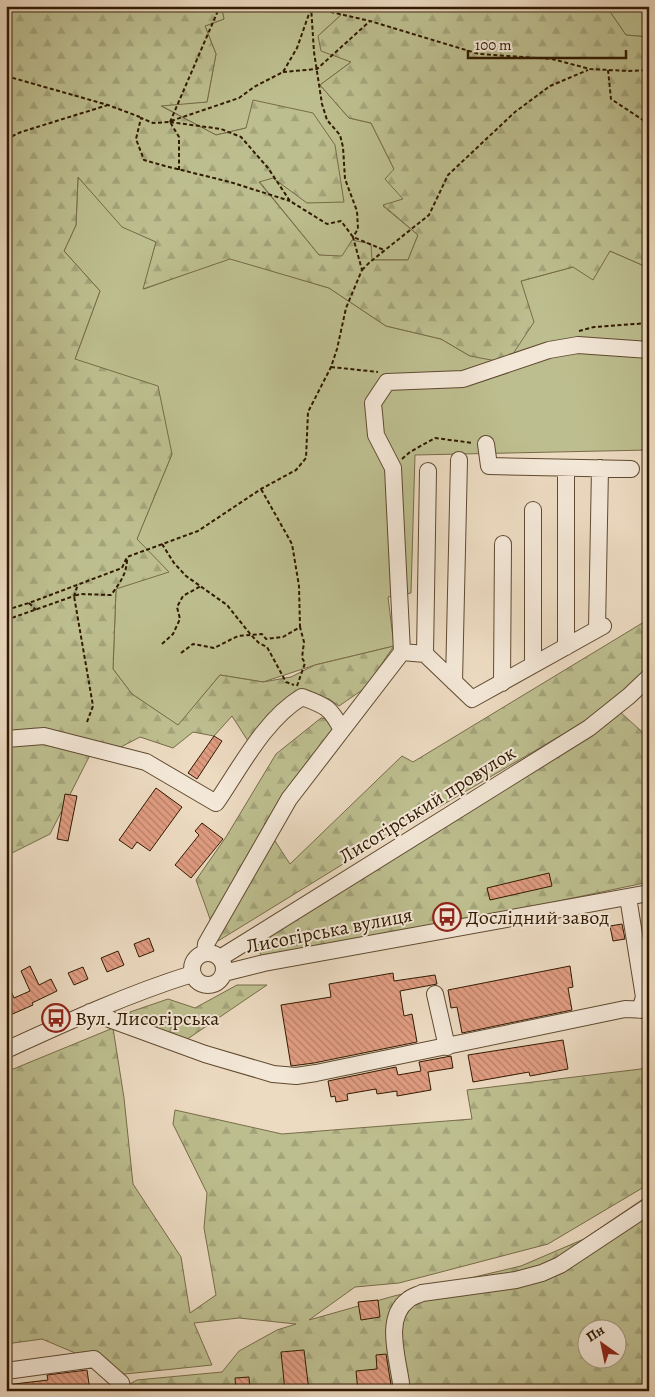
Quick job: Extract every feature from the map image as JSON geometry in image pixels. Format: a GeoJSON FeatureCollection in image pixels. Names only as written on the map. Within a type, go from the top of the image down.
{"type":"FeatureCollection","features":[{"type":"Feature","properties":{"kind":"street"},"geometry":{"type":"LineString","coordinates":[[216,961],[198,956],[193,962],[192,974],[195,980],[206,986],[220,980],[216,961],[206,944],[289,799],[402,652],[393,468],[376,435],[373,403],[387,382],[462,379],[549,350],[578,345],[649,350]]}},
{"type":"Feature","properties":{"kind":"street"},"geometry":{"type":"LineString","coordinates":[[486,444],[489,466],[631,469]]}},
{"type":"Feature","properties":{"kind":"street"},"geometry":{"type":"LineString","coordinates":[[454,682],[459,460]]}},
{"type":"Feature","properties":{"kind":"street"},"geometry":{"type":"LineString","coordinates":[[566,468],[566,647]]}},
{"type":"Feature","properties":{"kind":"street"},"geometry":{"type":"LineString","coordinates":[[402,652],[425,654],[472,699],[600,628],[600,468]]}},
{"type":"Feature","properties":{"kind":"street"},"geometry":{"type":"LineString","coordinates":[[425,654],[428,471]]}},
{"type":"Feature","properties":{"kind":"street"},"geometry":{"type":"LineString","coordinates":[[533,510],[533,665]]}},
{"type":"Feature","properties":{"kind":"street"},"geometry":{"type":"LineString","coordinates":[[502,682],[503,544]]}},
{"type":"Feature","properties":{"kind":"street","name":"Лисогірський провулок"},"geometry":{"type":"LineString","coordinates":[[216,961],[589,728],[629,696],[649,677]]}},
{"type":"Feature","properties":{"kind":"street"},"geometry":{"type":"LineString","coordinates":[[6,739],[44,736],[146,762],[216,803],[269,724],[299,692],[332,712],[342,730]]}},
{"type":"Feature","properties":{"kind":"street","name":"Лисогірська вулиця"},"geometry":{"type":"LineString","coordinates":[[216,961],[259,964],[649,893]]}},
{"type":"Feature","properties":{"kind":"street"},"geometry":{"type":"LineString","coordinates":[[90,1012],[205,1054],[284,1076],[316,1073],[625,1009],[644,1010],[644,997],[628,897]]}},
{"type":"Feature","properties":{"kind":"street"},"geometry":{"type":"LineString","coordinates":[[251,938],[247,947],[247,956],[252,963],[259,964]]}},
{"type":"Feature","properties":{"kind":"street"},"geometry":{"type":"LineString","coordinates":[[6,1050],[90,1012],[157,985],[192,974]]}},
{"type":"Feature","properties":{"kind":"street"},"geometry":{"type":"LineString","coordinates":[[435,994],[447,1047]]}},
{"type":"Feature","properties":{"kind":"street"},"geometry":{"type":"LineString","coordinates":[[402,1391],[393,1334],[399,1309],[408,1299],[422,1293],[516,1280],[542,1273],[560,1265],[649,1206]]}},
{"type":"Feature","properties":{"kind":"street"},"geometry":{"type":"LineString","coordinates":[[6,1372],[94,1359],[121,1383],[123,1391]]}},
{"type":"Feature","properties":{"kind":"path"},"geometry":{"type":"LineString","coordinates":[[170,122],[220,6]]}},
{"type":"Feature","properties":{"kind":"path"},"geometry":{"type":"LineString","coordinates":[[305,6],[370,21],[479,54],[552,59],[590,69],[649,70]]}},
{"type":"Feature","properties":{"kind":"path"},"geometry":{"type":"LineString","coordinates":[[640,6],[649,8]]}},
{"type":"Feature","properties":{"kind":"path"},"geometry":{"type":"LineString","coordinates":[[283,72],[297,48],[311,7]]}},
{"type":"Feature","properties":{"kind":"path"},"geometry":{"type":"LineString","coordinates":[[311,7],[316,69],[325,112],[327,120],[340,136],[343,147],[345,179],[357,211],[358,229],[353,236]]}},
{"type":"Feature","properties":{"kind":"path"},"geometry":{"type":"LineString","coordinates":[[170,122],[239,98],[254,87],[283,72],[316,69],[370,21]]}},
{"type":"Feature","properties":{"kind":"path"},"geometry":{"type":"LineString","coordinates":[[6,610],[122,568],[128,557],[198,531],[261,489],[296,470],[306,458],[308,412],[331,366],[337,349],[346,308],[362,270],[429,215],[448,175],[515,112],[550,86],[590,69]]}},
{"type":"Feature","properties":{"kind":"path"},"geometry":{"type":"LineString","coordinates":[[608,70],[611,99],[649,124]]}},
{"type":"Feature","properties":{"kind":"path"},"geometry":{"type":"LineString","coordinates":[[6,76],[108,106],[153,123],[170,122],[221,129],[241,137],[268,168],[290,201]]}},
{"type":"Feature","properties":{"kind":"path"},"geometry":{"type":"LineString","coordinates":[[6,139],[21,132],[108,106]]}},
{"type":"Feature","properties":{"kind":"path"},"geometry":{"type":"LineString","coordinates":[[141,118],[136,139],[144,160],[230,182],[290,201],[327,224],[342,221],[353,236],[362,270]]}},
{"type":"Feature","properties":{"kind":"path"},"geometry":{"type":"LineString","coordinates":[[170,122],[179,137],[179,170]]}},
{"type":"Feature","properties":{"kind":"path"},"geometry":{"type":"LineString","coordinates":[[353,236],[385,251]]}},
{"type":"Feature","properties":{"kind":"path"},"geometry":{"type":"LineString","coordinates":[[572,333],[594,327],[649,323]]}},
{"type":"Feature","properties":{"kind":"path"},"geometry":{"type":"LineString","coordinates":[[331,366],[382,373],[387,382]]}},
{"type":"Feature","properties":{"kind":"path"},"geometry":{"type":"LineString","coordinates":[[393,468],[410,452],[435,438],[486,444]]}},
{"type":"Feature","properties":{"kind":"path"},"geometry":{"type":"LineString","coordinates":[[162,544],[174,563],[186,576],[227,605],[251,635],[259,643],[267,647],[286,682],[299,692],[306,663],[302,658],[304,642],[300,627],[299,586],[292,544],[261,489]]}},
{"type":"Feature","properties":{"kind":"path"},"geometry":{"type":"LineString","coordinates":[[6,620],[80,594],[111,595],[122,580],[128,557]]}},
{"type":"Feature","properties":{"kind":"path"},"geometry":{"type":"LineString","coordinates":[[78,584],[74,596],[93,706],[87,722]]}},
{"type":"Feature","properties":{"kind":"path"},"geometry":{"type":"LineString","coordinates":[[162,644],[173,634],[180,619],[177,607],[183,596],[201,586]]}},
{"type":"Feature","properties":{"kind":"path"},"geometry":{"type":"LineString","coordinates":[[29,603],[36,610]]}},
{"type":"Feature","properties":{"kind":"path"},"geometry":{"type":"LineString","coordinates":[[181,653],[193,644],[214,648],[238,636],[262,634],[266,639],[282,637],[300,627]]}},
{"type":"Feature","properties":{"kind":"green space"},"geometry":{"type":"Polygon","coordinates":[[[6,6],[221,6],[224,19],[205,26],[216,54],[207,102],[161,106],[216,135],[246,128],[253,100],[313,113],[335,145],[344,202],[307,203],[273,178],[259,182],[319,255],[342,256],[352,240],[371,244],[372,260],[408,260],[418,235],[383,205],[403,199],[385,179],[394,169],[371,123],[349,118],[320,85],[351,62],[321,51],[318,36],[341,15],[330,6],[606,6],[626,35],[649,37],[649,268],[610,251],[593,280],[573,267],[521,281],[534,322],[507,363],[470,356],[441,339],[386,326],[329,288],[230,259],[143,289],[156,242],[122,227],[78,177],[76,225],[64,251],[100,291],[75,359],[158,386],[172,454],[137,539],[169,572],[116,589],[113,669],[132,694],[178,725],[220,675],[263,682],[291,677],[315,665],[394,646],[365,688],[339,706],[329,699],[304,692],[248,741],[232,716],[214,736],[193,732],[173,748],[140,737],[119,748],[90,755],[50,834],[6,856],[6,6]]]}},
{"type":"Feature","properties":{"kind":"green space"},"geometry":{"type":"Polygon","coordinates":[[[221,6],[330,6],[341,15],[318,36],[351,62],[320,85],[349,118],[371,123],[394,169],[403,199],[383,206],[418,235],[408,260],[371,260],[319,255],[259,181],[273,178],[308,203],[246,128],[216,135],[160,105],[207,102],[216,54],[205,26],[224,19],[221,6]]]}},
{"type":"Feature","properties":{"kind":"green space"},"geometry":{"type":"Polygon","coordinates":[[[606,6],[649,6],[649,37],[626,35],[606,6]]]}},
{"type":"Feature","properties":{"kind":"green space"},"geometry":{"type":"Polygon","coordinates":[[[78,177],[122,226],[156,242],[144,289],[230,258],[329,288],[386,326],[441,339],[470,356],[521,281],[573,267],[610,251],[649,268],[649,450],[415,455],[411,593],[388,597],[394,646],[315,665],[263,682],[220,675],[178,726],[132,694],[113,669],[116,589],[172,454],[75,359],[100,291],[64,251],[76,225],[78,177]]]}},
{"type":"Feature","properties":{"kind":"green space"},"geometry":{"type":"Polygon","coordinates":[[[649,614],[649,668],[596,715],[374,845],[218,941],[196,880],[226,837],[276,754],[321,718],[356,721],[264,824],[290,864],[402,756],[413,762],[644,622],[649,614]]]}},
{"type":"Feature","properties":{"kind":"green space"},"geometry":{"type":"Polygon","coordinates":[[[620,712],[649,738],[649,882],[264,963],[255,940],[620,712]]]}},
{"type":"Feature","properties":{"kind":"green space"},"geometry":{"type":"Polygon","coordinates":[[[237,985],[267,985],[186,1040],[130,1023],[130,1012],[168,999],[195,1008],[237,985]]]}},
{"type":"Feature","properties":{"kind":"green space"},"geometry":{"type":"Polygon","coordinates":[[[113,1028],[124,1098],[133,1184],[181,1257],[190,1313],[216,1295],[204,1228],[207,1193],[173,1124],[175,1110],[282,1134],[472,1119],[467,1090],[649,1068],[649,1184],[548,1244],[399,1283],[355,1287],[309,1320],[394,1296],[521,1266],[584,1239],[649,1195],[649,1391],[116,1391],[137,1380],[222,1372],[239,1351],[277,1330],[296,1324],[239,1318],[194,1323],[212,1365],[125,1374],[42,1339],[6,1344],[6,1072],[113,1028]]]}},
{"type":"Feature","properties":{"kind":"building"},"geometry":{"type":"Polygon","coordinates":[[[214,736],[222,741],[197,779],[188,773],[214,736]]]}},
{"type":"Feature","properties":{"kind":"building"},"geometry":{"type":"Polygon","coordinates":[[[156,788],[182,807],[150,851],[137,842],[132,849],[119,840],[156,788]]]}},
{"type":"Feature","properties":{"kind":"building"},"geometry":{"type":"Polygon","coordinates":[[[65,794],[77,796],[68,841],[57,839],[65,794]]]}},
{"type":"Feature","properties":{"kind":"building"},"geometry":{"type":"Polygon","coordinates":[[[202,823],[223,839],[191,878],[175,865],[199,835],[195,831],[202,823]]]}},
{"type":"Feature","properties":{"kind":"building"},"geometry":{"type":"Polygon","coordinates":[[[549,873],[552,886],[490,900],[487,888],[549,873]]]}},
{"type":"Feature","properties":{"kind":"building"},"geometry":{"type":"Polygon","coordinates":[[[622,924],[625,939],[613,941],[610,926],[622,924]]]}},
{"type":"Feature","properties":{"kind":"building"},"geometry":{"type":"Polygon","coordinates":[[[149,938],[154,951],[139,957],[134,944],[149,938]]]}},
{"type":"Feature","properties":{"kind":"building"},"geometry":{"type":"Polygon","coordinates":[[[118,951],[124,965],[107,972],[101,958],[118,951]]]}},
{"type":"Feature","properties":{"kind":"building"},"geometry":{"type":"Polygon","coordinates":[[[30,966],[39,985],[51,979],[57,991],[32,1003],[33,1005],[8,1016],[6,1011],[6,979],[14,998],[30,991],[21,971],[30,966]]]}},
{"type":"Feature","properties":{"kind":"building"},"geometry":{"type":"Polygon","coordinates":[[[570,966],[573,987],[568,988],[572,1010],[462,1033],[457,1007],[451,1008],[448,990],[570,966]]]}},
{"type":"Feature","properties":{"kind":"building"},"geometry":{"type":"Polygon","coordinates":[[[83,967],[88,979],[74,985],[68,973],[83,967]]]}},
{"type":"Feature","properties":{"kind":"building"},"geometry":{"type":"Polygon","coordinates":[[[393,973],[394,981],[435,975],[437,984],[400,991],[404,1016],[412,1014],[417,1042],[291,1066],[281,1005],[331,997],[329,984],[393,973]]]}},
{"type":"Feature","properties":{"kind":"building"},"geometry":{"type":"Polygon","coordinates":[[[563,1040],[568,1069],[530,1076],[529,1072],[473,1082],[468,1055],[563,1040]]]}},
{"type":"Feature","properties":{"kind":"building"},"geometry":{"type":"Polygon","coordinates":[[[451,1056],[453,1068],[428,1072],[431,1090],[397,1096],[397,1091],[377,1094],[376,1089],[347,1094],[348,1100],[336,1102],[335,1096],[331,1097],[328,1081],[396,1067],[398,1075],[421,1071],[419,1062],[451,1056]]]}},
{"type":"Feature","properties":{"kind":"building"},"geometry":{"type":"Polygon","coordinates":[[[378,1300],[380,1317],[361,1320],[358,1302],[378,1300]]]}},
{"type":"Feature","properties":{"kind":"building"},"geometry":{"type":"Polygon","coordinates":[[[304,1350],[309,1391],[285,1391],[281,1352],[304,1350]]]}},
{"type":"Feature","properties":{"kind":"building"},"geometry":{"type":"Polygon","coordinates":[[[386,1354],[392,1391],[358,1391],[356,1371],[377,1369],[376,1355],[386,1354]]]}},
{"type":"Feature","properties":{"kind":"building"},"geometry":{"type":"Polygon","coordinates":[[[87,1370],[90,1391],[6,1391],[6,1385],[48,1380],[47,1375],[87,1370]]]}},
{"type":"Feature","properties":{"kind":"building"},"geometry":{"type":"Polygon","coordinates":[[[249,1377],[250,1391],[236,1391],[235,1378],[249,1377]]]}},
{"type":"Feature","properties":{"kind":"place","name":"Дослідний завод"},"geometry":{"type":"Point","coordinates":[447,917]}},
{"type":"Feature","properties":{"kind":"place","name":"Вул. Лисогірська"},"geometry":{"type":"Point","coordinates":[56,1018]}}]}
